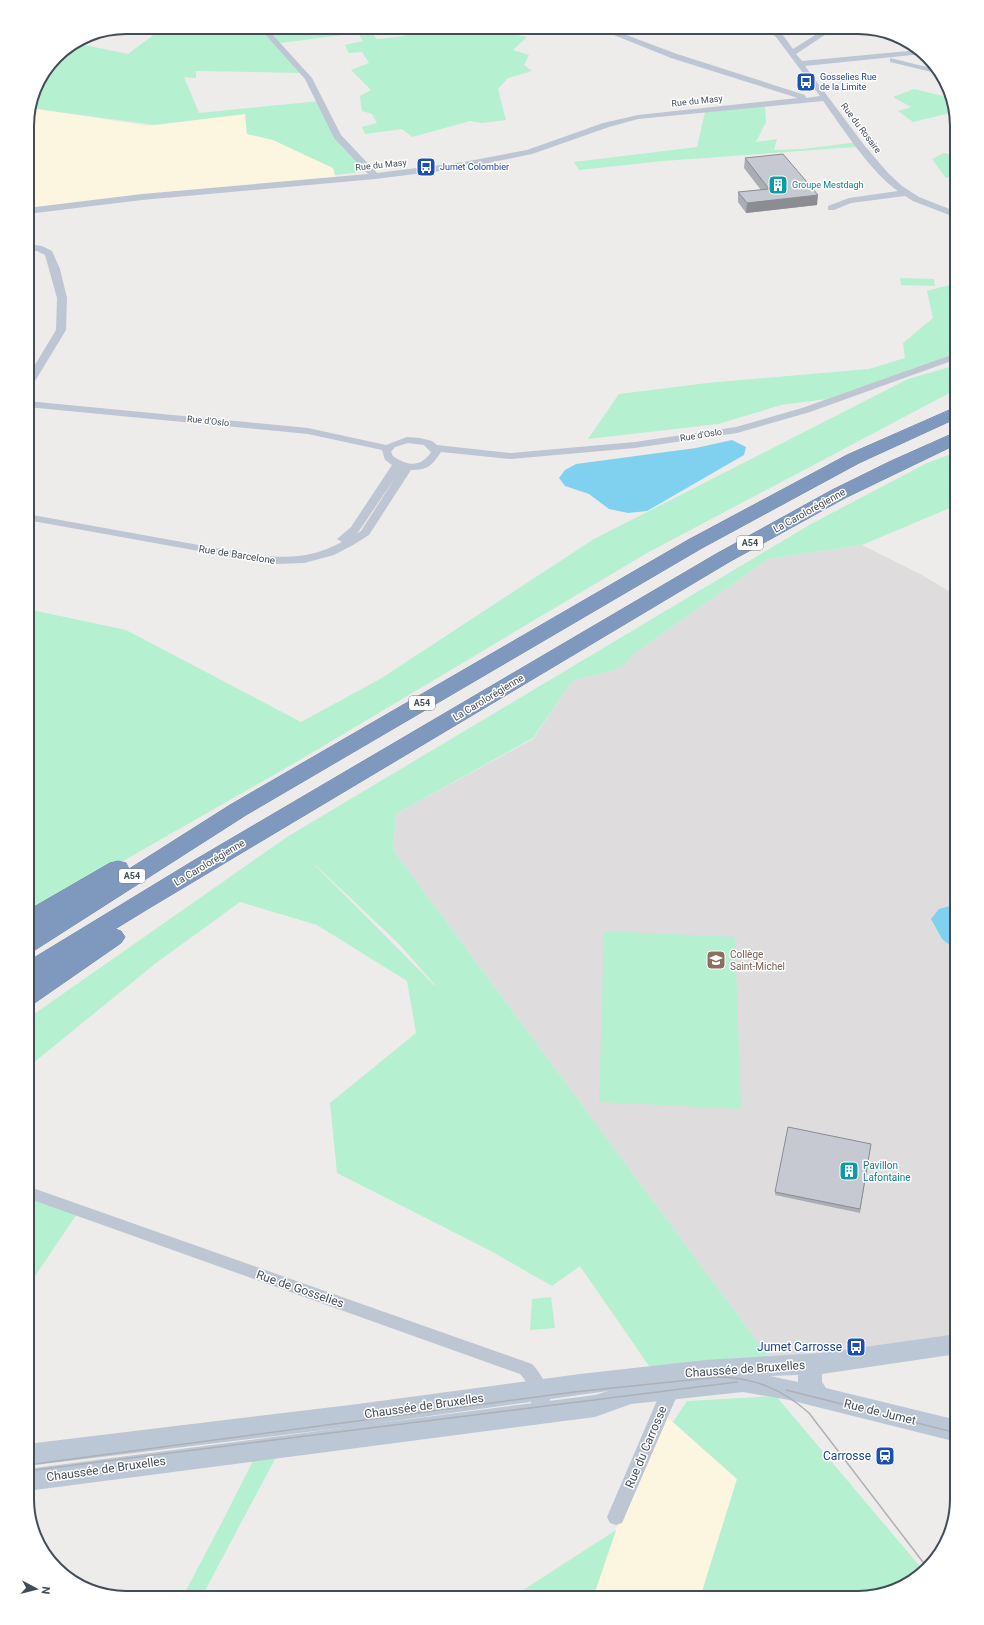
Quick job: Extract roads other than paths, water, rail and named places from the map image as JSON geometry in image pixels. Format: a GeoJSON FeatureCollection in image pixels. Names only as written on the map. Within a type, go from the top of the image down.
{"type":"FeatureCollection","features":[{"type":"Feature","properties":{"kind":"highway"},"geometry":{"type":"LineString","coordinates":[[782,495],[799,479],[950,399]]}},
{"type":"Feature","properties":{"kind":"highway","name":"A54"},"geometry":{"type":"LineString","coordinates":[[34,940],[238,810],[695,544],[782,495],[853,459],[950,415]]}},
{"type":"Feature","properties":{"kind":"highway","name":"La Carolorégienne"},"geometry":{"type":"LineString","coordinates":[[34,970],[222,855],[713,564],[816,506],[882,472],[950,441]]}},
{"type":"Feature","properties":{"kind":"highway"},"geometry":{"type":"LineString","coordinates":[[34,918],[204,819],[238,810]]}},
{"type":"Feature","properties":{"kind":"highway"},"geometry":{"type":"LineString","coordinates":[[34,991],[202,878],[222,855]]}},
{"type":"Feature","properties":{"kind":"main road"},"geometry":{"type":"LineString","coordinates":[[813,1382],[950,1346]]}},
{"type":"Feature","properties":{"kind":"main road"},"geometry":{"type":"LineString","coordinates":[[813,1382],[950,1357]]}},
{"type":"Feature","properties":{"kind":"main road","name":"Chaussée de Bruxelles"},"geometry":{"type":"LineString","coordinates":[[34,1454],[358,1415],[541,1401],[595,1406],[705,1370],[813,1382]]}},
{"type":"Feature","properties":{"kind":"main road","name":"Chaussée de Bruxelles"},"geometry":{"type":"LineString","coordinates":[[666,1383],[813,1382]]}},
{"type":"Feature","properties":{"kind":"main road","name":"Rue de Jumet"},"geometry":{"type":"LineString","coordinates":[[813,1382],[950,1429]]}},
{"type":"Feature","properties":{"kind":"main road","name":"Chaussée de Bruxelles"},"geometry":{"type":"LineString","coordinates":[[34,1479],[541,1401]]}},
{"type":"Feature","properties":{"kind":"street"},"geometry":{"type":"LineString","coordinates":[[272,34],[308,78],[337,136],[375,176]]}},
{"type":"Feature","properties":{"kind":"street"},"geometry":{"type":"LineString","coordinates":[[616,34],[674,56],[808,99]]}},
{"type":"Feature","properties":{"kind":"street","name":"Rue du Rosaire"},"geometry":{"type":"LineString","coordinates":[[778,34],[861,146],[885,175],[906,193],[929,205],[950,212]]}},
{"type":"Feature","properties":{"kind":"street"},"geometry":{"type":"LineString","coordinates":[[792,53],[821,34]]}},
{"type":"Feature","properties":{"kind":"street"},"geometry":{"type":"LineString","coordinates":[[800,64],[879,58],[915,53]]}},
{"type":"Feature","properties":{"kind":"street"},"geometry":{"type":"LineString","coordinates":[[908,63],[916,55]]}},
{"type":"Feature","properties":{"kind":"street"},"geometry":{"type":"LineString","coordinates":[[879,58],[908,63],[931,70]]}},
{"type":"Feature","properties":{"kind":"street","name":"Rue du Masy"},"geometry":{"type":"LineString","coordinates":[[34,210],[142,197],[375,176],[464,165],[517,155],[549,146],[606,125],[638,117],[826,98]]}},
{"type":"Feature","properties":{"kind":"street"},"geometry":{"type":"LineString","coordinates":[[831,208],[849,201],[906,193]]}},
{"type":"Feature","properties":{"kind":"street"},"geometry":{"type":"LineString","coordinates":[[34,248],[39,248],[49,253],[62,298],[61,330],[34,374]]}},
{"type":"Feature","properties":{"kind":"street","name":"Rue d'Oslo"},"geometry":{"type":"LineString","coordinates":[[34,405],[308,431],[388,448],[399,441],[424,441],[434,448],[459,452],[511,456],[635,445],[737,430],[806,410],[950,359]]}},
{"type":"Feature","properties":{"kind":"street"},"geometry":{"type":"LineString","coordinates":[[388,448],[386,453],[387,458],[402,466],[420,466],[431,461],[436,452],[434,448]]}},
{"type":"Feature","properties":{"kind":"street","name":"Rue de Barcelone"},"geometry":{"type":"LineString","coordinates":[[34,512],[255,551],[301,553],[325,547],[343,539],[355,529],[402,466]]}},
{"type":"Feature","properties":{"kind":"street","name":"Rue de Barcelone"},"geometry":{"type":"LineString","coordinates":[[34,518],[243,556],[276,561],[304,560],[330,553],[365,533],[402,466]]}},
{"type":"Feature","properties":{"kind":"street","name":"Rue de Gosselies"},"geometry":{"type":"LineString","coordinates":[[34,1194],[526,1369],[536,1380],[541,1401]]}},
{"type":"Feature","properties":{"kind":"street","name":"Rue du Carrosse"},"geometry":{"type":"LineString","coordinates":[[616,1517],[667,1398],[666,1383]]}},
{"type":"Feature","properties":{"kind":"water"},"geometry":{"type":"Polygon","coordinates":[[[732,440],[746,447],[744,455],[647,511],[628,513],[609,509],[589,494],[565,486],[559,478],[565,470],[576,464],[696,448],[732,440]]]}},
{"type":"Feature","properties":{"kind":"water"},"geometry":{"type":"Polygon","coordinates":[[[950,906],[950,945],[942,939],[931,919],[939,909],[950,906]]]}},
{"type":"Feature","properties":{"kind":"tram line"},"geometry":{"type":"LineString","coordinates":[[34,1464],[574,1392],[719,1377],[732,1378],[767,1386],[789,1397],[809,1413],[924,1563]]}},
{"type":"Feature","properties":{"kind":"tram line"},"geometry":{"type":"LineString","coordinates":[[34,1470],[737,1382]]}},
{"type":"Feature","properties":{"kind":"tram line"},"geometry":{"type":"LineString","coordinates":[[786,1390],[950,1431]]}},
{"type":"Feature","properties":{"kind":"place","name":"Gosselies Rue de la Limite"},"geometry":{"type":"Point","coordinates":[806,82]}},
{"type":"Feature","properties":{"kind":"place","name":"Jumet Colombier"},"geometry":{"type":"Point","coordinates":[426,167]}},
{"type":"Feature","properties":{"kind":"place","name":"Groupe Mestdagh"},"geometry":{"type":"Point","coordinates":[778,185]}},
{"type":"Feature","properties":{"kind":"place","name":"Collège Saint-Michel"},"geometry":{"type":"Point","coordinates":[716,960]}},
{"type":"Feature","properties":{"kind":"place","name":"Pavillon Lafontaine"},"geometry":{"type":"Point","coordinates":[849,1171]}},
{"type":"Feature","properties":{"kind":"place","name":"Jumet Carrosse"},"geometry":{"type":"Point","coordinates":[856,1347]}},
{"type":"Feature","properties":{"kind":"place","name":"Carrosse"},"geometry":{"type":"Point","coordinates":[885,1456]}}]}
